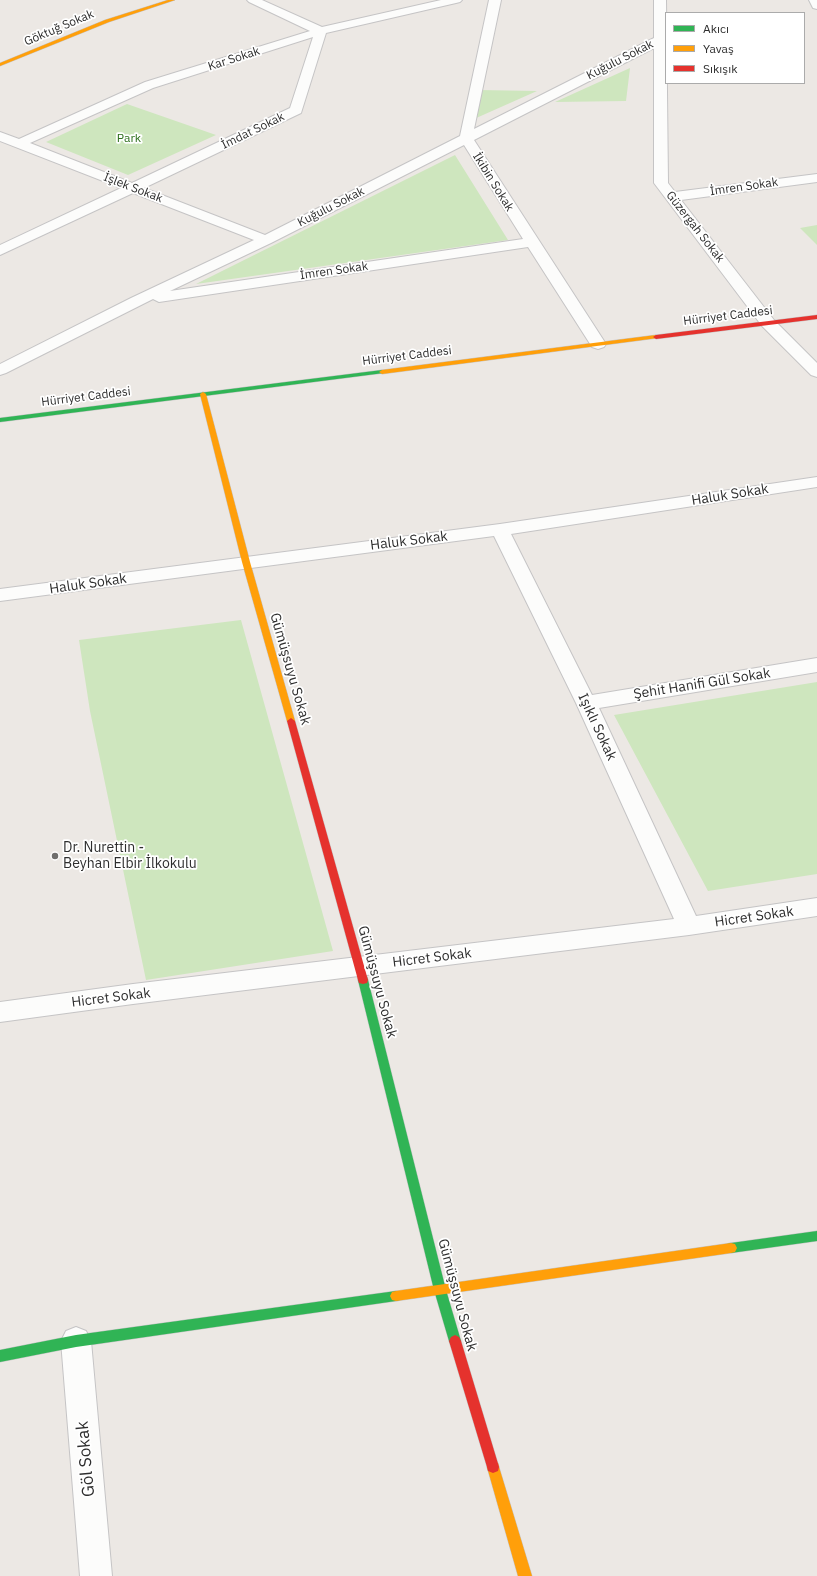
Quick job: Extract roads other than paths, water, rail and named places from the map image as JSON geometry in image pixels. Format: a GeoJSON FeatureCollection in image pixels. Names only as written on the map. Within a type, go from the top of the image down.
{"type":"FeatureCollection","features":[{"type":"Feature","properties":{"kind":"street","name":"Göktuğ Sokak"},"geometry":{"type":"LineString","coordinates":[[0,65],[107,21],[173,0]]}},
{"type":"Feature","properties":{"kind":"street"},"geometry":{"type":"LineString","coordinates":[[253,0],[321,31]]}},
{"type":"Feature","properties":{"kind":"street","name":"Kar Sokak"},"geometry":{"type":"LineString","coordinates":[[20,143],[149,85],[321,31],[456,0]]}},
{"type":"Feature","properties":{"kind":"street","name":"İkibin Sokak"},"geometry":{"type":"LineString","coordinates":[[495,0],[466,138],[531,242],[598,344]]}},
{"type":"Feature","properties":{"kind":"street","name":"Güzergah Sokak"},"geometry":{"type":"LineString","coordinates":[[660,0],[661,183],[768,323],[817,372]]}},
{"type":"Feature","properties":{"kind":"street"},"geometry":{"type":"LineString","coordinates":[[815,0],[817,6]]}},
{"type":"Feature","properties":{"kind":"street","name":"İmdat Sokak"},"geometry":{"type":"LineString","coordinates":[[0,251],[296,110],[321,31]]}},
{"type":"Feature","properties":{"kind":"street","name":"Kuğulu Sokak"},"geometry":{"type":"LineString","coordinates":[[0,370],[136,301],[266,240],[660,40]]}},
{"type":"Feature","properties":{"kind":"street","name":"İşlek Sokak"},"geometry":{"type":"LineString","coordinates":[[0,136],[266,240]]}},
{"type":"Feature","properties":{"kind":"street","name":"İmren Sokak"},"geometry":{"type":"LineString","coordinates":[[672,197],[817,178]]}},
{"type":"Feature","properties":{"kind":"street"},"geometry":{"type":"LineString","coordinates":[[0,236],[18,243]]}},
{"type":"Feature","properties":{"kind":"street","name":"İmren Sokak"},"geometry":{"type":"LineString","coordinates":[[136,301],[531,242]]}},
{"type":"Feature","properties":{"kind":"street","name":"Hürriyet Caddesi"},"geometry":{"type":"LineString","coordinates":[[0,420],[817,317]]}},
{"type":"Feature","properties":{"kind":"street","name":"Gümüşsuyu Sokak"},"geometry":{"type":"LineString","coordinates":[[203,394],[246,562],[360,968],[440,1290],[525,1576]]}},
{"type":"Feature","properties":{"kind":"street","name":"Haluk Sokak"},"geometry":{"type":"LineString","coordinates":[[0,595],[500,530],[817,482]]}},
{"type":"Feature","properties":{"kind":"street","name":"Işıklı Sokak"},"geometry":{"type":"LineString","coordinates":[[500,530],[586,703],[690,926]]}},
{"type":"Feature","properties":{"kind":"street","name":"Şehit Hanifi Gül Sokak"},"geometry":{"type":"LineString","coordinates":[[586,703],[817,665]]}},
{"type":"Feature","properties":{"kind":"street","name":"Hicret Sokak"},"geometry":{"type":"LineString","coordinates":[[0,1012],[690,926],[817,907]]}},
{"type":"Feature","properties":{"kind":"street"},"geometry":{"type":"LineString","coordinates":[[0,1356],[76,1341],[817,1236]]}},
{"type":"Feature","properties":{"kind":"street","name":"Göl Sokak"},"geometry":{"type":"LineString","coordinates":[[76,1341],[96,1576]]}},
{"type":"Feature","properties":{"kind":"place","name":"Dr. Nurettin - Beyhan Elbir İlkokulu"},"geometry":{"type":"Point","coordinates":[55,856]}},
{"type":"Feature","properties":{"kind":"park label","name":"Park"},"geometry":{"type":"Point","coordinates":[129,139]}}]}
